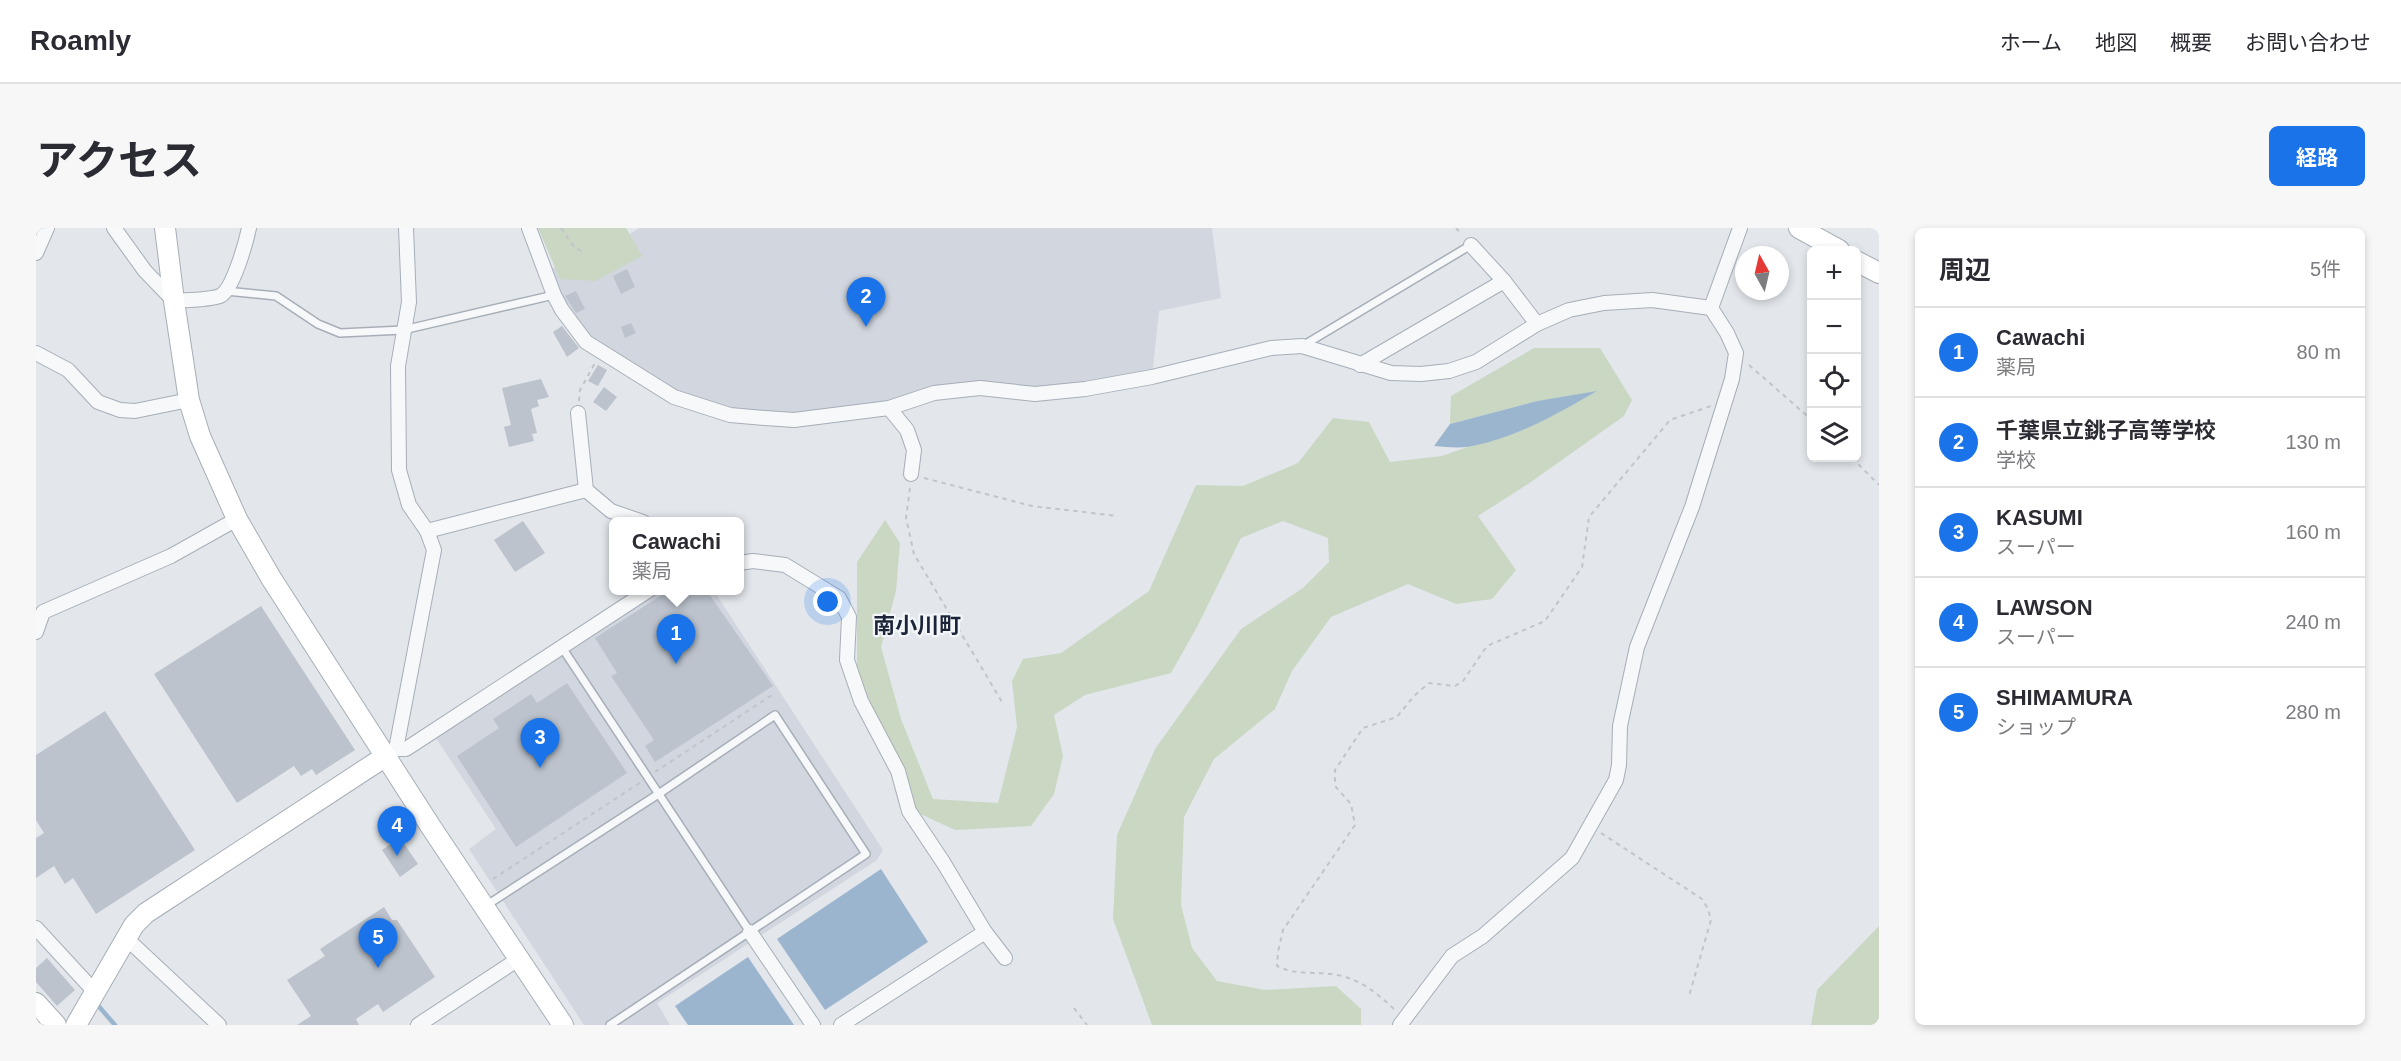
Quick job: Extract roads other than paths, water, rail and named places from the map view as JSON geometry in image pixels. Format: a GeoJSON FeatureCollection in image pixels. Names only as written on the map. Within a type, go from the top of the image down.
{"type":"FeatureCollection","features":[{"type":"Feature","properties":{"kind":"street"},"geometry":{"type":"LineString","coordinates":[[36,254],[47,228]]}},
{"type":"Feature","properties":{"kind":"street"},"geometry":{"type":"LineString","coordinates":[[114,228],[145,271],[174,302]]}},
{"type":"Feature","properties":{"kind":"street"},"geometry":{"type":"LineString","coordinates":[[165,228],[189,400],[200,436],[237,519],[271,578],[391,753],[485,906],[563,1025]]}},
{"type":"Feature","properties":{"kind":"street"},"geometry":{"type":"LineString","coordinates":[[174,302],[220,296],[226,291],[244,249],[249,228]]}},
{"type":"Feature","properties":{"kind":"street"},"geometry":{"type":"LineString","coordinates":[[391,753],[434,550],[427,531],[409,505],[399,470],[398,366],[409,302],[406,228]]}},
{"type":"Feature","properties":{"kind":"street"},"geometry":{"type":"LineString","coordinates":[[529,228],[554,295],[562,310],[586,342],[600,353],[674,397],[730,415],[794,420],[889,408],[934,393],[980,388],[1035,394],[1085,389],[1152,377],[1271,348],[1302,346],[1391,373],[1420,374],[1449,371],[1476,362],[1537,324],[1569,310],[1604,303],[1652,300],[1711,308],[1727,333],[1736,353],[1732,379],[1692,507],[1637,647],[1620,726],[1619,765],[1616,780],[1572,858],[1483,936],[1452,956],[1402,1022]]}},
{"type":"Feature","properties":{"kind":"street"},"geometry":{"type":"LineString","coordinates":[[1711,308],[1740,228]]}},
{"type":"Feature","properties":{"kind":"street"},"geometry":{"type":"LineString","coordinates":[[1799,228],[1832,246]]}},
{"type":"Feature","properties":{"kind":"street"},"geometry":{"type":"LineString","coordinates":[[1470,245],[1504,281],[1537,324]]}},
{"type":"Feature","properties":{"kind":"street"},"geometry":{"type":"LineString","coordinates":[[1861,263],[1879,273]]}},
{"type":"Feature","properties":{"kind":"street"},"geometry":{"type":"LineString","coordinates":[[1360,365],[1504,281]]}},
{"type":"Feature","properties":{"kind":"street"},"geometry":{"type":"LineString","coordinates":[[36,353],[68,370],[98,402],[120,410],[135,411],[189,400]]}},
{"type":"Feature","properties":{"kind":"street"},"geometry":{"type":"LineString","coordinates":[[889,408],[907,430],[915,450],[911,474]]}},
{"type":"Feature","properties":{"kind":"street"},"geometry":{"type":"LineString","coordinates":[[578,413],[586,490],[611,511],[628,517]]}},
{"type":"Feature","properties":{"kind":"street"},"geometry":{"type":"LineString","coordinates":[[427,531],[586,490]]}},
{"type":"Feature","properties":{"kind":"street"},"geometry":{"type":"LineString","coordinates":[[36,632],[43,612],[171,556],[237,519]]}},
{"type":"Feature","properties":{"kind":"street"},"geometry":{"type":"LineString","coordinates":[[744,562],[785,565],[839,598],[849,617],[847,660],[861,701],[898,771],[909,811],[944,862],[985,933],[1005,958]]}},
{"type":"Feature","properties":{"kind":"street"},"geometry":{"type":"LineString","coordinates":[[76,1025],[134,925],[146,913],[391,753],[406,749],[643,595]]}},
{"type":"Feature","properties":{"kind":"street"},"geometry":{"type":"LineString","coordinates":[[36,928],[95,992]]}},
{"type":"Feature","properties":{"kind":"street"},"geometry":{"type":"LineString","coordinates":[[750,932],[813,1025]]}},
{"type":"Feature","properties":{"kind":"street"},"geometry":{"type":"LineString","coordinates":[[842,1025],[985,933]]}},
{"type":"Feature","properties":{"kind":"street"},"geometry":{"type":"LineString","coordinates":[[126,939],[219,1025]]}},
{"type":"Feature","properties":{"kind":"street"},"geometry":{"type":"LineString","coordinates":[[418,1025],[520,958]]}},
{"type":"Feature","properties":{"kind":"street"},"geometry":{"type":"LineString","coordinates":[[36,1003],[56,1025]]}},
{"type":"Feature","properties":{"kind":"lane"},"geometry":{"type":"LineString","coordinates":[[1302,346],[1470,245]]}},
{"type":"Feature","properties":{"kind":"lane"},"geometry":{"type":"LineString","coordinates":[[226,291],[276,296],[318,324],[340,333],[403,330],[554,295]]}},
{"type":"Feature","properties":{"kind":"lane"},"geometry":{"type":"LineString","coordinates":[[561,646],[750,932]]}},
{"type":"Feature","properties":{"kind":"lane"},"geometry":{"type":"LineString","coordinates":[[485,906],[660,793],[775,715],[866,854],[610,1025]]}},
{"type":"Feature","properties":{"kind":"water"},"geometry":{"type":"Polygon","coordinates":[[[1597,391],[1551,417],[1502,438],[1467,447],[1434,446],[1450,424],[1537,401],[1597,391]]]}},
{"type":"Feature","properties":{"kind":"water"},"geometry":{"type":"Polygon","coordinates":[[[881,869],[928,942],[825,1010],[777,939],[881,869]]]}},
{"type":"Feature","properties":{"kind":"water"},"geometry":{"type":"Polygon","coordinates":[[[748,957],[794,1025],[688,1025],[675,1006],[748,957]]]}},
{"type":"Feature","properties":{"kind":"waterway"},"geometry":{"type":"LineString","coordinates":[[95,1002],[115,1025]]}},
{"type":"Feature","properties":{"kind":"place","name":"千葉県立銚子高等学校"},"geometry":{"type":"Point","coordinates":[866,327]}},
{"type":"Feature","properties":{"kind":"place","name":"Cawachi"},"geometry":{"type":"Point","coordinates":[676,664]}},
{"type":"Feature","properties":{"kind":"place","name":"KASUMI"},"geometry":{"type":"Point","coordinates":[540,768]}},
{"type":"Feature","properties":{"kind":"place","name":"LAWSON"},"geometry":{"type":"Point","coordinates":[397,856]}},
{"type":"Feature","properties":{"kind":"place","name":"SHIMAMURA"},"geometry":{"type":"Point","coordinates":[378,968]}},
{"type":"Feature","properties":{"kind":"district","name":"南小川町"},"geometry":{"type":"Point","coordinates":[917,625]}}]}
